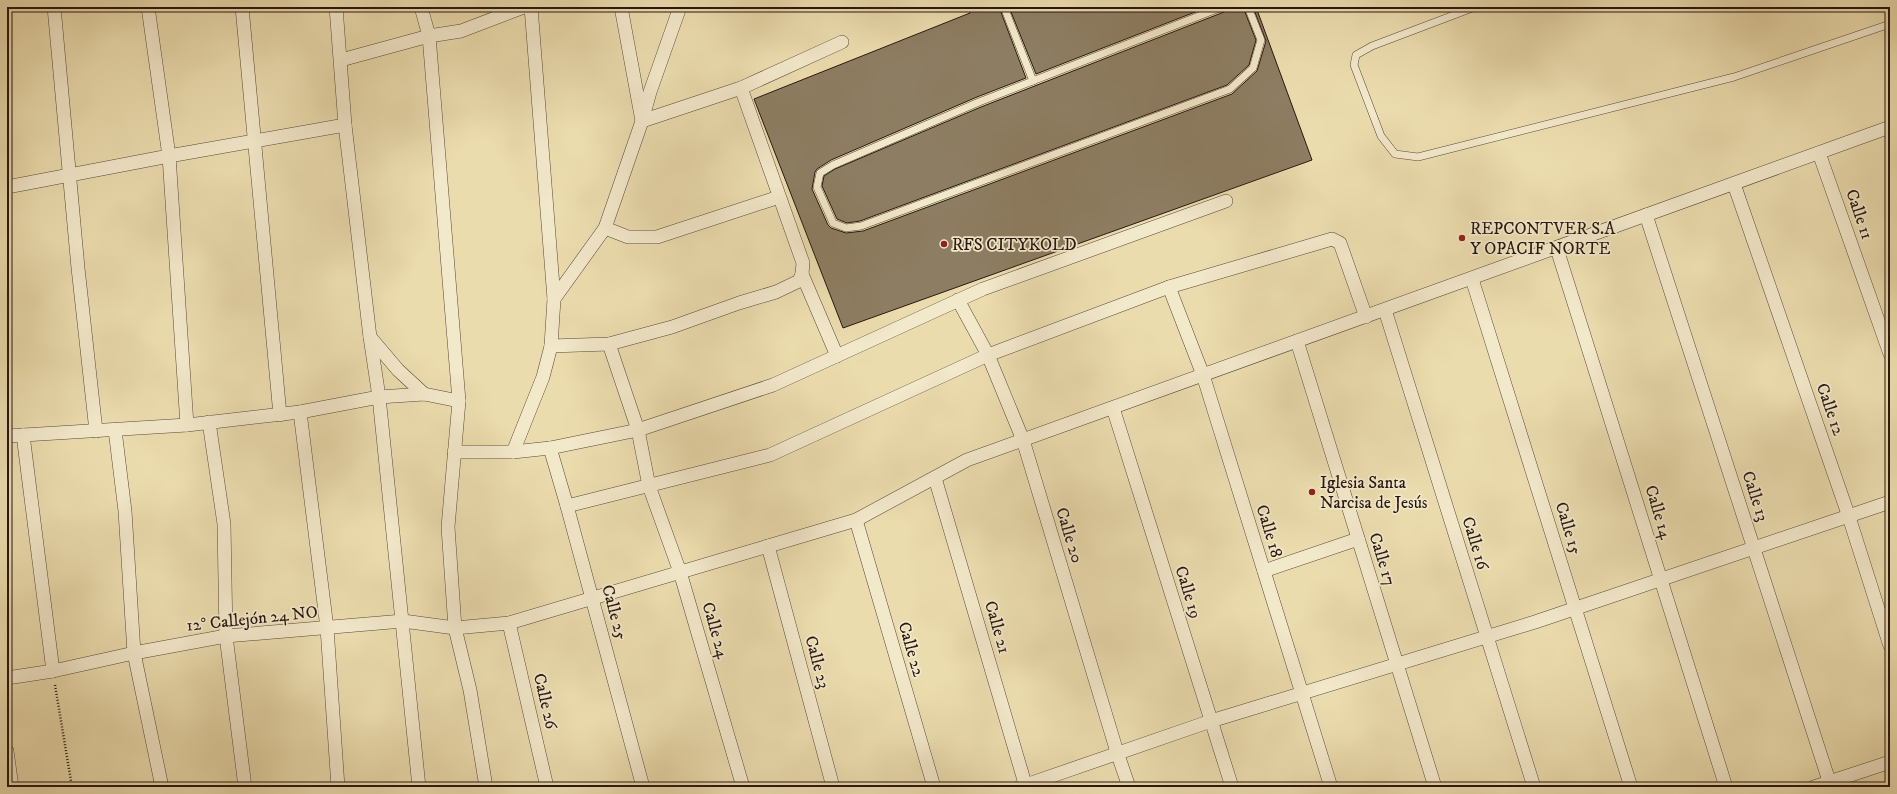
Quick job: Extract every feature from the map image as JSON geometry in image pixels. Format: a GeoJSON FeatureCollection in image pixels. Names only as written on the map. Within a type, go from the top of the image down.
{"type":"FeatureCollection","features":[{"type":"Feature","properties":{"kind":"street"},"geometry":{"type":"LineString","coordinates":[[54,7],[96,431]]}},
{"type":"Feature","properties":{"kind":"street"},"geometry":{"type":"LineString","coordinates":[[148,7],[169,156],[187,425]]}},
{"type":"Feature","properties":{"kind":"street"},"geometry":{"type":"LineString","coordinates":[[242,7],[280,415]]}},
{"type":"Feature","properties":{"kind":"street"},"geometry":{"type":"LineString","coordinates":[[336,7],[345,125],[370,337],[379,397],[419,787]]}},
{"type":"Feature","properties":{"kind":"street"},"geometry":{"type":"LineString","coordinates":[[421,7],[429,36],[459,401],[448,527],[455,628],[470,690],[486,787]]}},
{"type":"Feature","properties":{"kind":"street"},"geometry":{"type":"LineString","coordinates":[[341,60],[429,36],[461,30],[524,7]]}},
{"type":"Feature","properties":{"kind":"street"},"geometry":{"type":"LineString","coordinates":[[514,452],[544,378],[551,346],[554,299],[531,7]]}},
{"type":"Feature","properties":{"kind":"street"},"geometry":{"type":"LineString","coordinates":[[621,7],[642,121]]}},
{"type":"Feature","properties":{"kind":"street"},"geometry":{"type":"LineString","coordinates":[[554,299],[605,228],[680,7]]}},
{"type":"Feature","properties":{"kind":"street"},"geometry":{"type":"LineString","coordinates":[[642,121],[741,88],[842,42]]}},
{"type":"Feature","properties":{"kind":"street"},"geometry":{"type":"LineString","coordinates":[[551,346],[609,344],[672,327],[739,303],[782,290],[799,281],[802,274],[803,263],[741,88]]}},
{"type":"Feature","properties":{"kind":"street"},"geometry":{"type":"LineString","coordinates":[[7,187],[169,156],[345,125]]}},
{"type":"Feature","properties":{"kind":"street","name":"12° Callejón 24 NO"},"geometry":{"type":"LineString","coordinates":[[7,678],[53,671],[134,653],[226,636],[403,621],[455,628],[509,623],[856,520],[967,460],[1557,249],[1646,215],[1890,127]]}},
{"type":"Feature","properties":{"kind":"street","name":"Calle 11"},"geometry":{"type":"LineString","coordinates":[[1819,153],[1890,354]]}},
{"type":"Feature","properties":{"kind":"street","name":"Calle 12"},"geometry":{"type":"LineString","coordinates":[[1734,184],[1850,517],[1890,646]]}},
{"type":"Feature","properties":{"kind":"street"},"geometry":{"type":"LineString","coordinates":[[605,228],[628,237],[657,237],[779,197]]}},
{"type":"Feature","properties":{"kind":"street"},"geometry":{"type":"LineString","coordinates":[[454,452],[514,452],[550,448],[638,430],[773,385],[983,289],[1226,202]]}},
{"type":"Feature","properties":{"kind":"street","name":"Calle 13"},"geometry":{"type":"LineString","coordinates":[[1646,215],[1830,784]]}},
{"type":"Feature","properties":{"kind":"street"},"geometry":{"type":"LineString","coordinates":[[568,506],[770,455],[988,355],[1169,287],[1332,239],[1340,243],[1366,317]]}},
{"type":"Feature","properties":{"kind":"street","name":"Calle 14"},"geometry":{"type":"LineString","coordinates":[[1557,249],[1726,787]]}},
{"type":"Feature","properties":{"kind":"street"},"geometry":{"type":"LineString","coordinates":[[802,274],[837,356]]}},
{"type":"Feature","properties":{"kind":"street","name":"Calle 15"},"geometry":{"type":"LineString","coordinates":[[1472,279],[1631,787]]}},
{"type":"Feature","properties":{"kind":"street","name":"Calle 18"},"geometry":{"type":"LineString","coordinates":[[1169,287],[1203,375],[1331,787]]}},
{"type":"Feature","properties":{"kind":"street","name":"Calle 20"},"geometry":{"type":"LineString","coordinates":[[958,300],[988,355],[1023,440],[1117,752],[1129,787]]}},
{"type":"Feature","properties":{"kind":"street","name":"Calle 16"},"geometry":{"type":"LineString","coordinates":[[1385,310],[1534,787]]}},
{"type":"Feature","properties":{"kind":"street"},"geometry":{"type":"LineString","coordinates":[[370,337],[398,370],[424,394]]}},
{"type":"Feature","properties":{"kind":"street","name":"Calle 17"},"geometry":{"type":"LineString","coordinates":[[1297,341],[1435,787]]}},
{"type":"Feature","properties":{"kind":"street","name":"Calle 24"},"geometry":{"type":"LineString","coordinates":[[609,344],[638,430],[649,486],[680,572],[743,787]]}},
{"type":"Feature","properties":{"kind":"street"},"geometry":{"type":"LineString","coordinates":[[7,436],[187,425],[280,415],[379,397],[424,394],[459,401]]}},
{"type":"Feature","properties":{"kind":"street","name":"Calle 19"},"geometry":{"type":"LineString","coordinates":[[1113,408],[1232,787]]}},
{"type":"Feature","properties":{"kind":"street"},"geometry":{"type":"LineString","coordinates":[[300,412],[327,628],[338,787]]}},
{"type":"Feature","properties":{"kind":"street"},"geometry":{"type":"LineString","coordinates":[[209,422],[224,524],[226,636],[245,787]]}},
{"type":"Feature","properties":{"kind":"street"},"geometry":{"type":"LineString","coordinates":[[115,430],[125,511],[134,653],[162,787]]}},
{"type":"Feature","properties":{"kind":"street"},"geometry":{"type":"LineString","coordinates":[[23,435],[53,671]]}},
{"type":"Feature","properties":{"kind":"street","name":"Calle 25"},"geometry":{"type":"LineString","coordinates":[[550,448],[568,506],[643,787]]}},
{"type":"Feature","properties":{"kind":"street","name":"Calle 21"},"geometry":{"type":"LineString","coordinates":[[935,478],[1024,786]]}},
{"type":"Feature","properties":{"kind":"street"},"geometry":{"type":"LineString","coordinates":[[1024,786],[1117,752],[1211,721],[1575,609],[1850,517],[1890,502]]}},
{"type":"Feature","properties":{"kind":"street","name":"Calle 22"},"geometry":{"type":"LineString","coordinates":[[856,520],[934,787]]}},
{"type":"Feature","properties":{"kind":"street"},"geometry":{"type":"LineString","coordinates":[[1264,571],[1358,539]]}},
{"type":"Feature","properties":{"kind":"street","name":"Calle 23"},"geometry":{"type":"LineString","coordinates":[[768,546],[833,787]]}},
{"type":"Feature","properties":{"kind":"street","name":"Calle 26"},"geometry":{"type":"LineString","coordinates":[[509,623],[546,787]]}},
{"type":"Feature","properties":{"kind":"street"},"geometry":{"type":"LineString","coordinates":[[7,751],[12,787]]}},
{"type":"Feature","properties":{"kind":"street"},"geometry":{"type":"LineString","coordinates":[[1814,787],[1830,784],[1890,762]]}},
{"type":"Feature","properties":{"kind":"lane"},"geometry":{"type":"LineString","coordinates":[[1004,7],[1033,81]]}},
{"type":"Feature","properties":{"kind":"lane"},"geometry":{"type":"LineString","coordinates":[[1222,7],[980,102],[847,159],[820,173],[817,187],[833,223],[846,228],[861,226],[1230,89],[1253,68],[1261,40],[1248,7]]}},
{"type":"Feature","properties":{"kind":"lane"},"geometry":{"type":"LineString","coordinates":[[1475,7],[1372,46],[1356,55],[1354,65],[1381,136],[1395,154],[1418,157],[1734,77],[1890,24]]}},
{"type":"Feature","properties":{"kind":"path"},"geometry":{"type":"LineString","coordinates":[[53,671],[72,787]]}},
{"type":"Feature","properties":{"kind":"building"},"geometry":{"type":"Polygon","coordinates":[[[967,7],[999,7],[1026,78],[977,97],[831,160],[817,169],[815,172],[812,189],[828,225],[831,228],[846,233],[863,231],[1232,94],[1257,71],[1266,41],[1253,7],[1256,7],[1312,160],[843,328],[754,99],[970,13],[967,7]]]}},
{"type":"Feature","properties":{"kind":"building"},"geometry":{"type":"Polygon","coordinates":[[[1009,7],[1208,7],[1036,74],[1009,7]]]}},
{"type":"Feature","properties":{"kind":"building"},"geometry":{"type":"Polygon","coordinates":[[[1227,7],[1243,7],[1256,40],[1249,65],[1227,85],[860,221],[847,223],[837,219],[822,186],[824,176],[835,169],[981,107],[1224,12],[1227,7]]]}},
{"type":"Feature","properties":{"kind":"place","name":"REPCONTVER S.A Y OPACIF NORTE"},"geometry":{"type":"Point","coordinates":[1462,238]}},
{"type":"Feature","properties":{"kind":"place","name":"RFS CITYKOLD"},"geometry":{"type":"Point","coordinates":[944,244]}},
{"type":"Feature","properties":{"kind":"place","name":"Iglesia Santa Narcisa de Jesús"},"geometry":{"type":"Point","coordinates":[1312,492]}}]}
